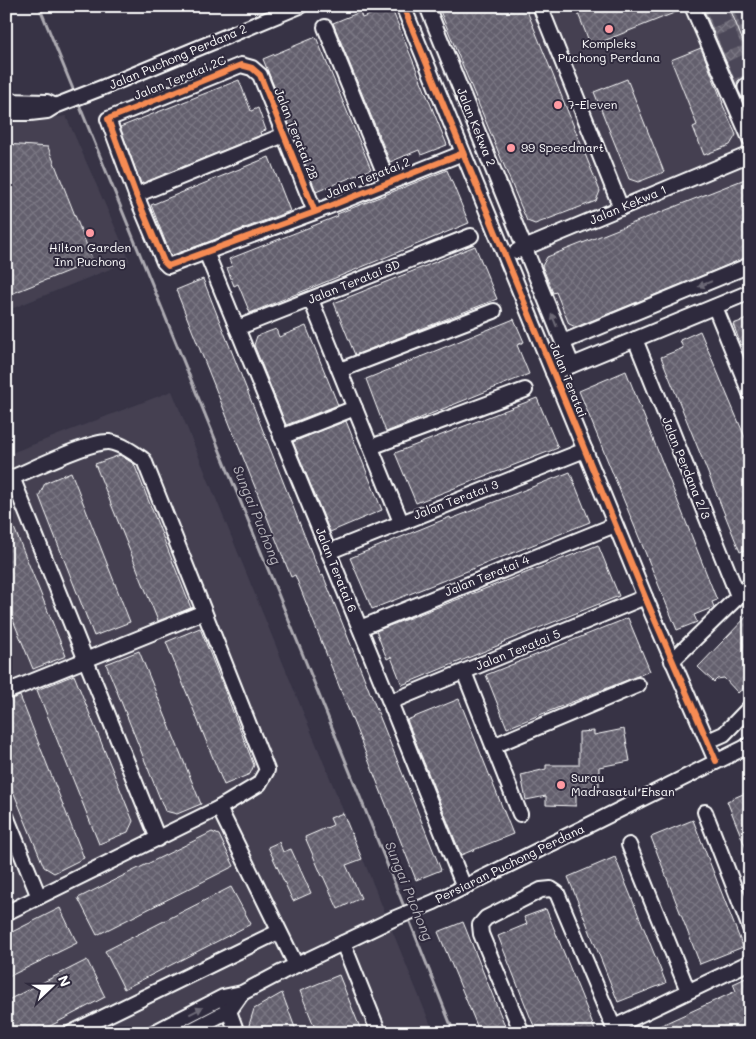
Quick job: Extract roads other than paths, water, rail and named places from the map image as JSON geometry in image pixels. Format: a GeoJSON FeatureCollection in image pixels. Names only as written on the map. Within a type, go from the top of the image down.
{"type":"FeatureCollection","features":[{"type":"Feature","properties":{"kind":"street","name":"Jalan Puchong Perdana 2"},"geometry":{"type":"LineString","coordinates":[[6,113],[47,111],[104,88],[278,10],[300,6]]}},
{"type":"Feature","properties":{"kind":"street","name":"Jalan Teratai"},"geometry":{"type":"LineString","coordinates":[[403,6],[615,525],[716,761]]}},
{"type":"Feature","properties":{"kind":"street","name":"Jalan Kekwa 2"},"geometry":{"type":"LineString","coordinates":[[427,6],[572,365]]}},
{"type":"Feature","properties":{"kind":"street"},"geometry":{"type":"LineString","coordinates":[[540,6],[621,208]]}},
{"type":"Feature","properties":{"kind":"street"},"geometry":{"type":"LineString","coordinates":[[692,6],[750,139]]}},
{"type":"Feature","properties":{"kind":"street"},"geometry":{"type":"LineString","coordinates":[[325,27],[388,182]]}},
{"type":"Feature","properties":{"kind":"street","name":"Jalan Teratai 2C"},"geometry":{"type":"LineString","coordinates":[[136,195],[108,119],[241,65],[252,68]]}},
{"type":"Feature","properties":{"kind":"street","name":"Jalan Teratai 2B"},"geometry":{"type":"LineString","coordinates":[[252,68],[260,75],[315,212]]}},
{"type":"Feature","properties":{"kind":"street"},"geometry":{"type":"LineString","coordinates":[[6,101],[61,104]]}},
{"type":"Feature","properties":{"kind":"street"},"geometry":{"type":"LineString","coordinates":[[136,195],[284,135]]}},
{"type":"Feature","properties":{"kind":"street","name":"Jalan Teratai 2"},"geometry":{"type":"LineString","coordinates":[[136,195],[164,262],[168,266],[315,212],[463,153]]}},
{"type":"Feature","properties":{"kind":"street","name":"Jalan Kekwa 1"},"geometry":{"type":"LineString","coordinates":[[505,256],[750,154]]}},
{"type":"Feature","properties":{"kind":"street","name":"Jalan Teratai 3D"},"geometry":{"type":"LineString","coordinates":[[237,328],[471,236]]}},
{"type":"Feature","properties":{"kind":"street","name":"Jalan Teratai 6"},"geometry":{"type":"LineString","coordinates":[[206,252],[464,888]]}},
{"type":"Feature","properties":{"kind":"street"},"geometry":{"type":"LineString","coordinates":[[563,342],[750,265]]}},
{"type":"Feature","properties":{"kind":"street"},"geometry":{"type":"LineString","coordinates":[[553,373],[750,292]]}},
{"type":"Feature","properties":{"kind":"street"},"geometry":{"type":"LineString","coordinates":[[311,300],[401,522]]}},
{"type":"Feature","properties":{"kind":"street"},"geometry":{"type":"LineString","coordinates":[[715,307],[749,389]]}},
{"type":"Feature","properties":{"kind":"street"},"geometry":{"type":"LineString","coordinates":[[340,370],[494,312]]}},
{"type":"Feature","properties":{"kind":"street","name":"Jalan Perdana 2/3"},"geometry":{"type":"LineString","coordinates":[[635,339],[738,596]]}},
{"type":"Feature","properties":{"kind":"street"},"geometry":{"type":"LineString","coordinates":[[371,447],[525,390]]}},
{"type":"Feature","properties":{"kind":"street"},"geometry":{"type":"LineString","coordinates":[[281,437],[355,408]]}},
{"type":"Feature","properties":{"kind":"street"},"geometry":{"type":"LineString","coordinates":[[6,913],[158,839],[220,808],[259,784],[267,770],[144,460],[130,450],[109,442],[93,444],[9,478],[86,660],[158,839]]}},
{"type":"Feature","properties":{"kind":"street","name":"Jalan Teratai 3"},"geometry":{"type":"LineString","coordinates":[[328,552],[585,450]]}},
{"type":"Feature","properties":{"kind":"street","name":"Jalan Teratai 4"},"geometry":{"type":"LineString","coordinates":[[360,628],[615,525]]}},
{"type":"Feature","properties":{"kind":"street"},"geometry":{"type":"LineString","coordinates":[[672,661],[750,585]]}},
{"type":"Feature","properties":{"kind":"street","name":"Jalan Teratai 5"},"geometry":{"type":"LineString","coordinates":[[390,702],[645,597]]}},
{"type":"Feature","properties":{"kind":"street"},"geometry":{"type":"LineString","coordinates":[[6,692],[204,612]]}},
{"type":"Feature","properties":{"kind":"street"},"geometry":{"type":"LineString","coordinates":[[464,672],[520,814]]}},
{"type":"Feature","properties":{"kind":"street"},"geometry":{"type":"LineString","coordinates":[[493,746],[638,685]]}},
{"type":"Feature","properties":{"kind":"street"},"geometry":{"type":"LineString","coordinates":[[708,741],[724,734],[750,707]]}},
{"type":"Feature","properties":{"kind":"street","name":"Persiaran Puchong Perdana"},"geometry":{"type":"LineString","coordinates":[[153,1033],[223,997],[242,993],[393,919],[464,888],[750,744]]}},
{"type":"Feature","properties":{"kind":"street"},"geometry":{"type":"LineString","coordinates":[[220,808],[278,932],[296,965]]}},
{"type":"Feature","properties":{"kind":"street"},"geometry":{"type":"LineString","coordinates":[[705,812],[750,928]]}},
{"type":"Feature","properties":{"kind":"street"},"geometry":{"type":"LineString","coordinates":[[6,816],[38,897]]}},
{"type":"Feature","properties":{"kind":"street"},"geometry":{"type":"LineString","coordinates":[[629,845],[688,991]]}},
{"type":"Feature","properties":{"kind":"street"},"geometry":{"type":"LineString","coordinates":[[522,1033],[481,934],[480,925],[486,918],[541,890],[551,889],[557,893],[615,1030],[688,991],[750,962]]}},
{"type":"Feature","properties":{"kind":"street"},"geometry":{"type":"LineString","coordinates":[[71,1033],[278,932]]}},
{"type":"Feature","properties":{"kind":"street"},"geometry":{"type":"LineString","coordinates":[[343,943],[380,1033]]}},
{"type":"Feature","properties":{"kind":"street","name":"Persiaran Puchong Perdana"},"geometry":{"type":"LineString","coordinates":[[186,1033],[230,1010],[242,993]]}},
{"type":"Feature","properties":{"kind":"street"},"geometry":{"type":"LineString","coordinates":[[223,997],[230,1010],[237,1033]]}},
{"type":"Feature","properties":{"kind":"waterway","name":"Sungai Puchong"},"geometry":{"type":"LineString","coordinates":[[39,6],[75,94]]}},
{"type":"Feature","properties":{"kind":"waterway","name":"Sungai Puchong"},"geometry":{"type":"LineString","coordinates":[[78,102],[405,909]]}},
{"type":"Feature","properties":{"kind":"waterway","name":"Sungai Puchong"},"geometry":{"type":"LineString","coordinates":[[408,917],[454,1033]]}},
{"type":"Feature","properties":{"kind":"tunnel"},"geometry":{"type":"LineString","coordinates":[[715,6],[748,87]]}},
{"type":"Feature","properties":{"kind":"tunnel"},"geometry":{"type":"LineString","coordinates":[[742,6],[750,24]]}},
{"type":"Feature","properties":{"kind":"tram line"},"geometry":{"type":"LineString","coordinates":[[729,6],[750,59]]}},
{"type":"Feature","properties":{"kind":"place","name":"Kompleks Puchong Perdana"},"geometry":{"type":"Point","coordinates":[609,29]}},
{"type":"Feature","properties":{"kind":"place","name":"7-Eleven"},"geometry":{"type":"Point","coordinates":[558,105]}},
{"type":"Feature","properties":{"kind":"place","name":"99 Speedmart"},"geometry":{"type":"Point","coordinates":[511,148]}},
{"type":"Feature","properties":{"kind":"place","name":"Hilton Garden Inn Puchong"},"geometry":{"type":"Point","coordinates":[90,233]}},
{"type":"Feature","properties":{"kind":"place","name":"Surau Madrasatul Ehsan"},"geometry":{"type":"Point","coordinates":[561,785]}}]}
